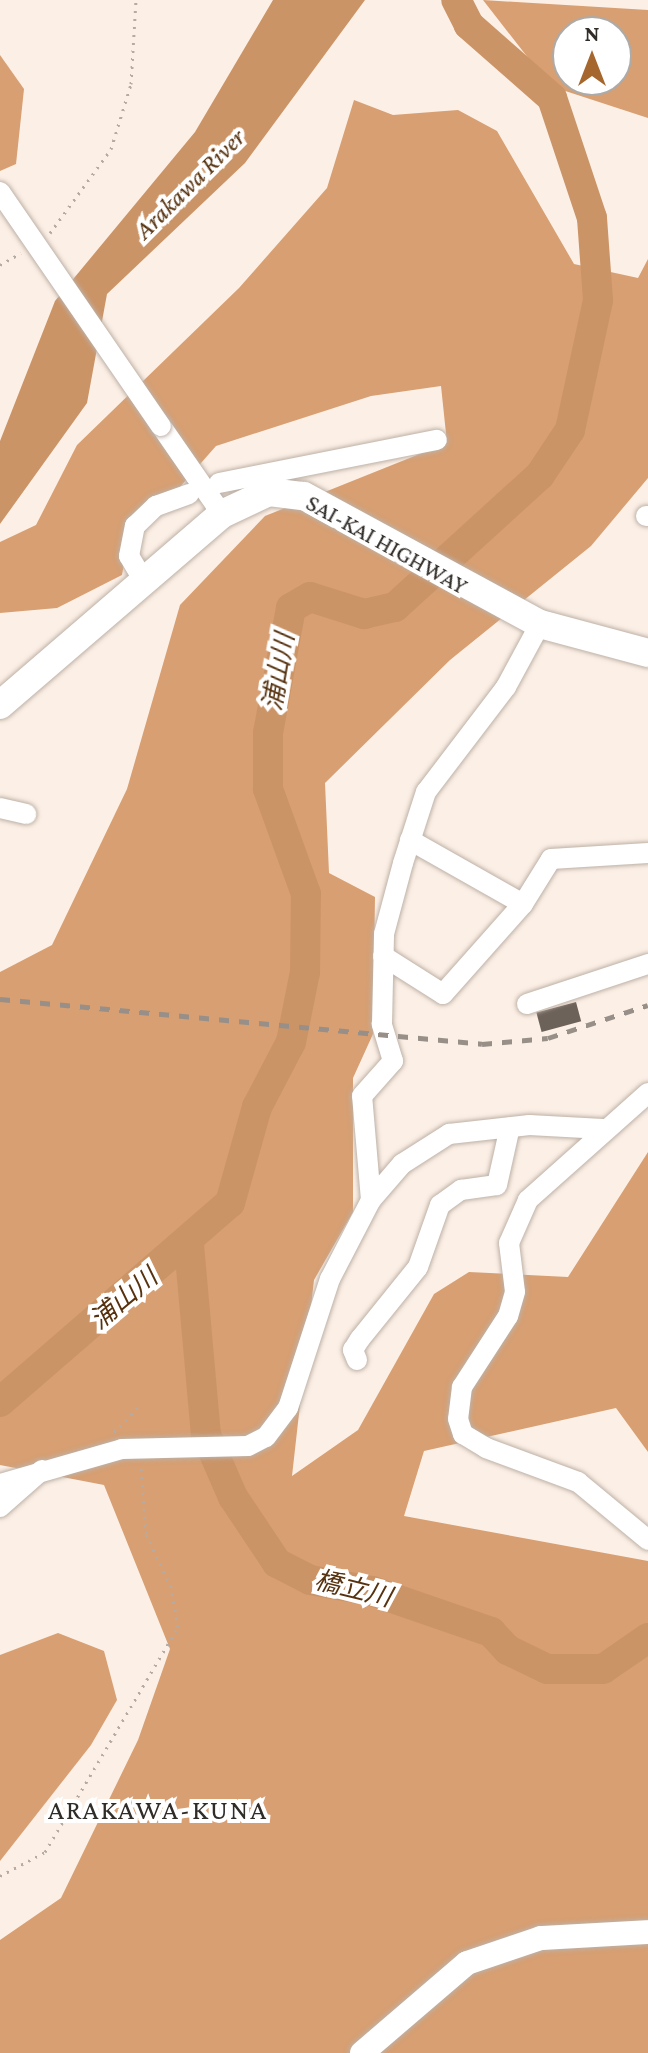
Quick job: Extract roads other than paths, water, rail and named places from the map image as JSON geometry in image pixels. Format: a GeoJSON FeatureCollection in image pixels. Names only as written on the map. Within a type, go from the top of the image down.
{"type":"FeatureCollection","features":[{"type":"Feature","properties":{"kind":"highway","name":"SAI-KAI HIGHWAY"},"geometry":{"type":"LineString","coordinates":[[0,705],[222,514],[251,496],[288,492],[381,539],[488,601],[540,624],[648,653]]}},
{"type":"Feature","properties":{"kind":"main road"},"geometry":{"type":"LineString","coordinates":[[362,2053],[467,1963],[541,1938],[648,1932]]}},
{"type":"Feature","properties":{"kind":"street"},"geometry":{"type":"LineString","coordinates":[[0,192],[222,514]]}},
{"type":"Feature","properties":{"kind":"street"},"geometry":{"type":"LineString","coordinates":[[219,483],[437,440]]}},
{"type":"Feature","properties":{"kind":"street"},"geometry":{"type":"LineString","coordinates":[[144,581],[129,556],[135,526],[156,506],[189,494]]}},
{"type":"Feature","properties":{"kind":"street"},"geometry":{"type":"LineString","coordinates":[[371,1200],[362,1096],[393,1061],[382,1024],[383,956],[410,840],[426,792],[506,687],[540,624]]}},
{"type":"Feature","properties":{"kind":"street"},"geometry":{"type":"LineString","coordinates":[[0,808],[26,814]]}},
{"type":"Feature","properties":{"kind":"street"},"geometry":{"type":"LineString","coordinates":[[410,840],[523,904]]}},
{"type":"Feature","properties":{"kind":"street"},"geometry":{"type":"LineString","coordinates":[[383,956],[443,994],[523,904],[551,859],[648,853]]}},
{"type":"Feature","properties":{"kind":"street"},"geometry":{"type":"LineString","coordinates":[[527,1004],[648,964]]}},
{"type":"Feature","properties":{"kind":"street"},"geometry":{"type":"LineString","coordinates":[[648,1093],[603,1129],[528,1200],[509,1243],[515,1292],[508,1316],[462,1387],[458,1419],[463,1434],[486,1448],[578,1482],[648,1540]]}},
{"type":"Feature","properties":{"kind":"street"},"geometry":{"type":"LineString","coordinates":[[357,1360],[360,1339],[418,1267],[440,1205],[461,1190],[497,1185],[510,1127]]}},
{"type":"Feature","properties":{"kind":"street"},"geometry":{"type":"LineString","coordinates":[[0,1484],[91,1456],[150,1447],[248,1446],[266,1437],[288,1408],[330,1279],[371,1200],[419,1149],[449,1134],[510,1127],[603,1129]]}},
{"type":"Feature","properties":{"kind":"street"},"geometry":{"type":"LineString","coordinates":[[0,1507],[42,1469]]}},
{"type":"Feature","properties":{"kind":"water","name":"Arakawa River"},"geometry":{"type":"Polygon","coordinates":[[[273,0],[365,0],[245,163],[107,294],[87,403],[0,524],[0,441],[55,301],[195,132],[273,0]]]}},
{"type":"Feature","properties":{"kind":"waterway","name":"浦山川"},"geometry":{"type":"LineString","coordinates":[[0,1402],[230,1203],[257,1107],[291,1042],[305,972],[306,894],[268,789],[268,733],[291,608],[310,597],[364,614],[395,607],[540,475],[570,430],[598,300],[592,218],[552,98],[469,25],[456,0]]}},
{"type":"Feature","properties":{"kind":"waterway","name":"橋立川"},"geometry":{"type":"LineString","coordinates":[[189,1245],[206,1435],[233,1497],[277,1563],[310,1580],[372,1591],[491,1632],[508,1650],[547,1669],[603,1669],[648,1638]]}},
{"type":"Feature","properties":{"kind":"railway"},"geometry":{"type":"LineString","coordinates":[[0,999],[482,1044],[548,1038],[648,1005]]}},
{"type":"Feature","properties":{"kind":"district","name":"ARAKAWA-KUNA"},"geometry":{"type":"Point","coordinates":[158,1810]}}]}
